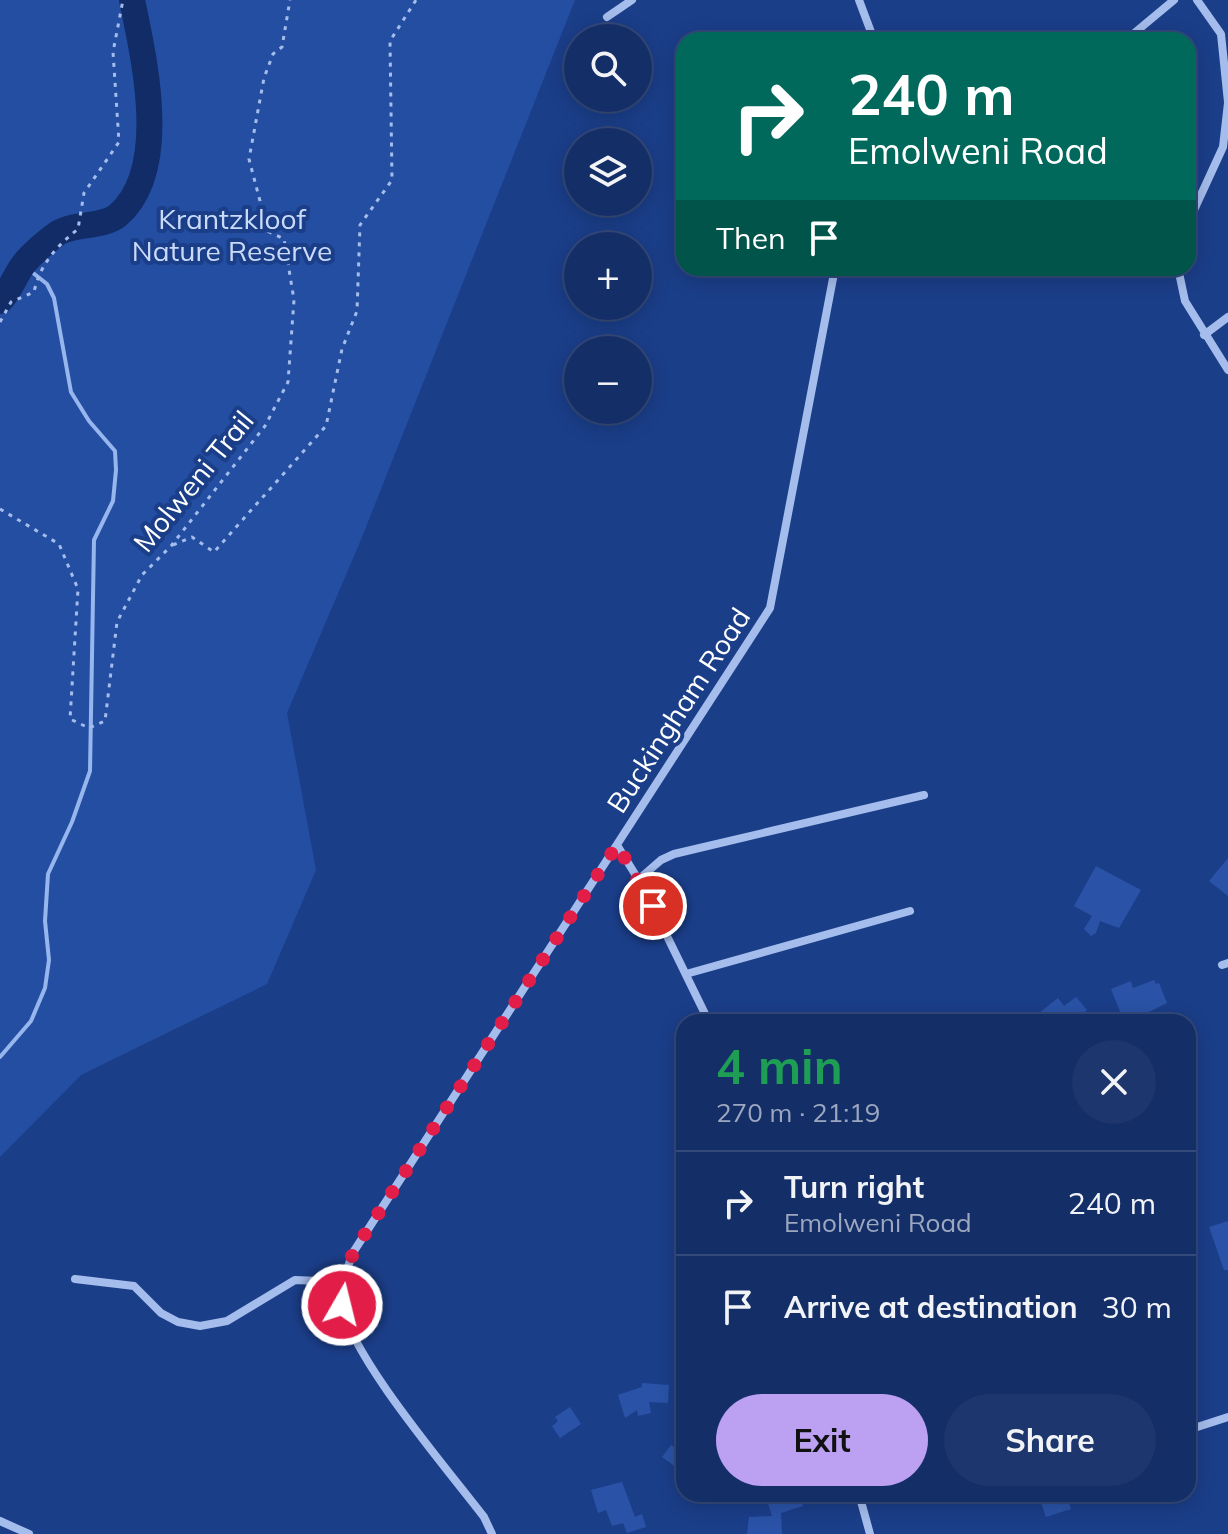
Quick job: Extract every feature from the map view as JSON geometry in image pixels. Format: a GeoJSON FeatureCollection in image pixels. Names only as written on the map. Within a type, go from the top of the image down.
{"type":"FeatureCollection","features":[{"type":"Feature","properties":{"kind":"street"},"geometry":{"type":"LineString","coordinates":[[607,17],[632,0]]}},
{"type":"Feature","properties":{"kind":"street"},"geometry":{"type":"LineString","coordinates":[[859,0],[871,32]]}},
{"type":"Feature","properties":{"kind":"street"},"geometry":{"type":"LineString","coordinates":[[1136,32],[1174,0]]}},
{"type":"Feature","properties":{"kind":"street"},"geometry":{"type":"LineString","coordinates":[[1196,206],[1223,147],[1228,102],[1221,34],[1216,22],[1197,0]]}},
{"type":"Feature","properties":{"kind":"street","name":"Buckingham Road"},"geometry":{"type":"LineString","coordinates":[[492,1534],[484,1517],[359,1348],[342,1305],[343,1282],[354,1251],[770,608],[833,276]]}},
{"type":"Feature","properties":{"kind":"street"},"geometry":{"type":"LineString","coordinates":[[1180,276],[1185,301],[1228,370]]}},
{"type":"Feature","properties":{"kind":"street"},"geometry":{"type":"LineString","coordinates":[[1204,335],[1228,317]]}},
{"type":"Feature","properties":{"kind":"street"},"geometry":{"type":"LineString","coordinates":[[638,880],[661,860],[674,854],[924,795]]}},
{"type":"Feature","properties":{"kind":"street"},"geometry":{"type":"LineString","coordinates":[[617,845],[638,880],[705,1014]]}},
{"type":"Feature","properties":{"kind":"street"},"geometry":{"type":"LineString","coordinates":[[686,974],[910,911]]}},
{"type":"Feature","properties":{"kind":"street"},"geometry":{"type":"LineString","coordinates":[[75,1279],[134,1286],[161,1313],[178,1322],[200,1326],[227,1321],[295,1280],[343,1282]]}},
{"type":"Feature","properties":{"kind":"street"},"geometry":{"type":"LineString","coordinates":[[1196,1427],[1228,1417]]}},
{"type":"Feature","properties":{"kind":"street"},"geometry":{"type":"LineString","coordinates":[[861,1502],[870,1534]]}},
{"type":"Feature","properties":{"kind":"street"},"geometry":{"type":"LineString","coordinates":[[0,1521],[29,1534]]}},
{"type":"Feature","properties":{"kind":"path"},"geometry":{"type":"LineString","coordinates":[[0,322],[11,302],[34,292],[38,276],[57,246],[78,229],[84,193],[119,142],[113,52],[123,0]]}},
{"type":"Feature","properties":{"kind":"path","name":"Molweni Trail"},"geometry":{"type":"LineString","coordinates":[[0,509],[59,544],[78,589],[70,719],[89,728],[105,721],[117,622],[142,575],[171,546],[265,426],[288,382],[294,300],[284,239],[259,227],[260,201],[249,159],[264,78],[273,54],[282,47],[290,0]]}},
{"type":"Feature","properties":{"kind":"path"},"geometry":{"type":"LineString","coordinates":[[171,546],[192,537],[214,552],[326,426],[342,349],[357,311],[360,225],[392,180],[390,41],[416,0]]}},
{"type":"Feature","properties":{"kind":"green space","name":"Krantzkloof Nature Reserve"},"geometry":{"type":"Polygon","coordinates":[[[0,0],[575,0],[360,542],[287,713],[316,870],[267,984],[81,1075],[0,1157],[0,0]]]}},
{"type":"Feature","properties":{"kind":"building"},"geometry":{"type":"Polygon","coordinates":[[[1228,858],[1228,896],[1209,881],[1228,858]]]}},
{"type":"Feature","properties":{"kind":"building"},"geometry":{"type":"Polygon","coordinates":[[[1096,866],[1141,890],[1119,928],[1100,921],[1096,933],[1091,936],[1084,929],[1092,916],[1074,906],[1096,866]]]}},
{"type":"Feature","properties":{"kind":"building"},"geometry":{"type":"Polygon","coordinates":[[[1154,980],[1156,984],[1159,983],[1167,1003],[1145,1014],[1121,1014],[1111,989],[1131,981],[1133,988],[1154,980]]]}},
{"type":"Feature","properties":{"kind":"building"},"geometry":{"type":"Polygon","coordinates":[[[1076,997],[1087,1010],[1084,1014],[1039,1013],[1058,998],[1064,1006],[1076,997]]]}},
{"type":"Feature","properties":{"kind":"building"},"geometry":{"type":"Polygon","coordinates":[[[1228,1221],[1228,1270],[1224,1270],[1209,1227],[1228,1221]]]}},
{"type":"Feature","properties":{"kind":"building"},"geometry":{"type":"Polygon","coordinates":[[[642,1383],[669,1385],[668,1403],[649,1402],[651,1413],[638,1416],[637,1410],[625,1418],[618,1395],[642,1387],[642,1383]]]}},
{"type":"Feature","properties":{"kind":"building"},"geometry":{"type":"Polygon","coordinates":[[[570,1407],[581,1424],[560,1438],[552,1426],[558,1421],[555,1417],[570,1407]]]}},
{"type":"Feature","properties":{"kind":"building"},"geometry":{"type":"Polygon","coordinates":[[[671,1445],[676,1448],[676,1467],[662,1457],[671,1445]]]}},
{"type":"Feature","properties":{"kind":"building"},"geometry":{"type":"Polygon","coordinates":[[[622,1482],[635,1517],[642,1514],[646,1527],[627,1533],[623,1523],[612,1526],[606,1510],[598,1513],[591,1490],[622,1482]]]}},
{"type":"Feature","properties":{"kind":"building"},"geometry":{"type":"Polygon","coordinates":[[[768,1502],[802,1502],[803,1506],[781,1513],[782,1534],[747,1534],[749,1517],[772,1516],[768,1502]]]}},
{"type":"Feature","properties":{"kind":"building"},"geometry":{"type":"Polygon","coordinates":[[[1041,1502],[1069,1502],[1071,1509],[1046,1517],[1041,1502]]]}},
{"type":"Feature","properties":{"kind":"waterway"},"geometry":{"type":"LineString","coordinates":[[0,301],[26,261],[54,236],[68,229],[110,220],[134,196],[144,172],[149,143],[149,113],[147,82],[132,0]]}},
{"type":"Feature","properties":{"kind":"waterway"},"geometry":{"type":"LineString","coordinates":[[0,1057],[31,1021],[45,988],[49,960],[45,921],[48,874],[72,822],[90,771],[94,540],[113,501],[116,470],[115,451],[89,421],[71,392],[54,298],[47,284],[23,265]]}},
{"type":"Feature","properties":{"kind":"route"},"geometry":{"type":"LineString","coordinates":[[342,1305],[345,1274],[354,1251],[617,845],[653,906]]}}]}
